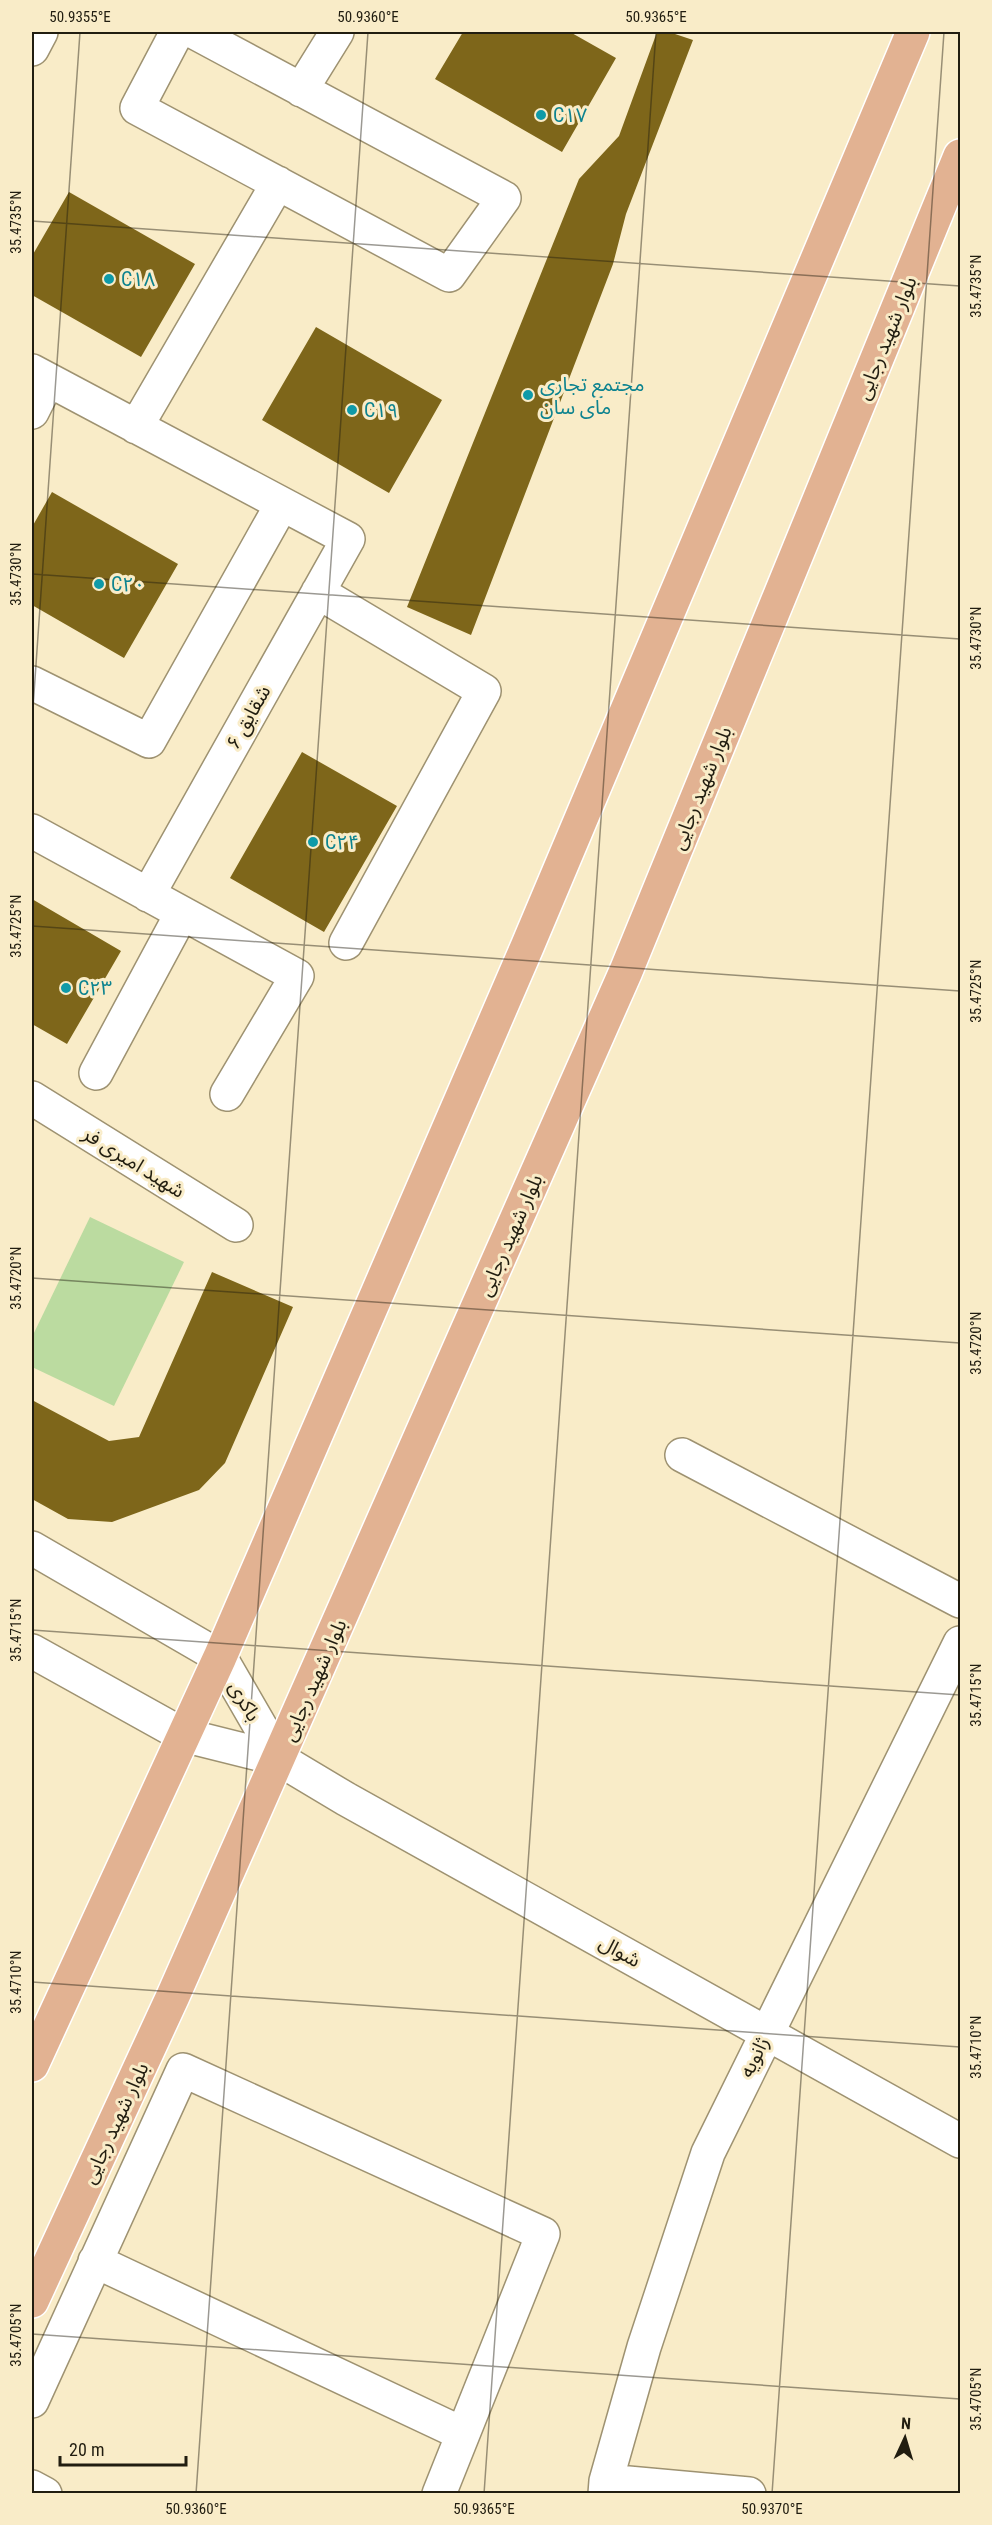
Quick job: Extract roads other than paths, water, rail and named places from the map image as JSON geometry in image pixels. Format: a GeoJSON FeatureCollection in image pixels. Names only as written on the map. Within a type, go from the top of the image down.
{"type":"FeatureCollection","features":[{"type":"Feature","properties":{"kind":"main road"},"geometry":{"type":"LineString","coordinates":[[32,2065],[220,1657],[522,958],[913,32]]}},
{"type":"Feature","properties":{"kind":"main road","name":"بلوار شهید رجایی"},"geometry":{"type":"LineString","coordinates":[[32,2301],[279,1760],[626,971],[960,156]]}},
{"type":"Feature","properties":{"kind":"street"},"geometry":{"type":"LineString","coordinates":[[32,50],[41,32]]}},
{"type":"Feature","properties":{"kind":"street"},"geometry":{"type":"LineString","coordinates":[[177,32],[137,108],[449,275],[504,198],[194,32]]}},
{"type":"Feature","properties":{"kind":"street"},"geometry":{"type":"LineString","coordinates":[[301,90],[337,32]]}},
{"type":"Feature","properties":{"kind":"street"},"geometry":{"type":"LineString","coordinates":[[136,427],[278,183]]}},
{"type":"Feature","properties":{"kind":"street"},"geometry":{"type":"LineString","coordinates":[[32,412],[40,376],[282,504],[149,741],[32,683]]}},
{"type":"Feature","properties":{"kind":"street","name":"شقایق ۶"},"geometry":{"type":"LineString","coordinates":[[148,894],[348,539],[282,504]]}},
{"type":"Feature","properties":{"kind":"street"},"geometry":{"type":"LineString","coordinates":[[318,592],[484,691],[346,943]]}},
{"type":"Feature","properties":{"kind":"street"},"geometry":{"type":"LineString","coordinates":[[32,831],[297,976],[227,1094]]}},
{"type":"Feature","properties":{"kind":"street"},"geometry":{"type":"LineString","coordinates":[[96,1072],[182,913]]}},
{"type":"Feature","properties":{"kind":"street","name":"شهید امیری فر"},"geometry":{"type":"LineString","coordinates":[[32,1098],[236,1225]]}},
{"type":"Feature","properties":{"kind":"street"},"geometry":{"type":"LineString","coordinates":[[682,1455],[960,1601]]}},
{"type":"Feature","properties":{"kind":"street","name":"باکری"},"geometry":{"type":"LineString","coordinates":[[32,1548],[220,1657],[279,1760]]}},
{"type":"Feature","properties":{"kind":"street","name":"ژانویه"},"geometry":{"type":"LineString","coordinates":[[606,2487],[644,2347],[708,2153],[960,1643]]}},
{"type":"Feature","properties":{"kind":"street","name":"باکری"},"geometry":{"type":"LineString","coordinates":[[32,1651],[183,1735],[279,1760]]}},
{"type":"Feature","properties":{"kind":"street","name":"شوال"},"geometry":{"type":"LineString","coordinates":[[279,1760],[960,2141]]}},
{"type":"Feature","properties":{"kind":"street"},"geometry":{"type":"LineString","coordinates":[[32,2401],[183,2070],[543,2234],[438,2493]]}},
{"type":"Feature","properties":{"kind":"street"},"geometry":{"type":"LineString","coordinates":[[95,2261],[463,2434]]}},
{"type":"Feature","properties":{"kind":"street"},"geometry":{"type":"LineString","coordinates":[[32,2487],[45,2493]]}},
{"type":"Feature","properties":{"kind":"street"},"geometry":{"type":"LineString","coordinates":[[606,2487],[749,2493]]}},
{"type":"Feature","properties":{"kind":"place","name":"C۱۷"},"geometry":{"type":"Point","coordinates":[541,115]}},
{"type":"Feature","properties":{"kind":"place","name":"C۱۸"},"geometry":{"type":"Point","coordinates":[109,279]}},
{"type":"Feature","properties":{"kind":"place","name":"مجتمع تجاری مای سان"},"geometry":{"type":"Point","coordinates":[528,395]}},
{"type":"Feature","properties":{"kind":"place","name":"C۱۹"},"geometry":{"type":"Point","coordinates":[352,410]}},
{"type":"Feature","properties":{"kind":"place","name":"C۲۰"},"geometry":{"type":"Point","coordinates":[99,584]}},
{"type":"Feature","properties":{"kind":"place","name":"C۲۴"},"geometry":{"type":"Point","coordinates":[313,842]}},
{"type":"Feature","properties":{"kind":"place","name":"C۲۳"},"geometry":{"type":"Point","coordinates":[66,988]}}]}
